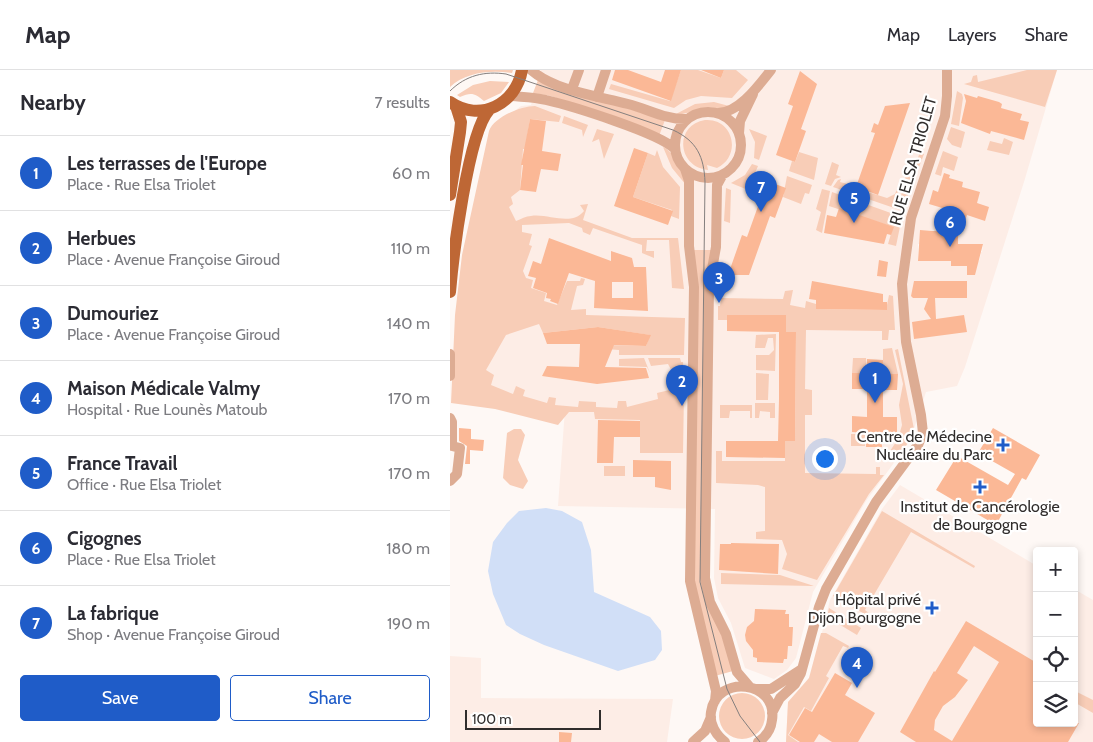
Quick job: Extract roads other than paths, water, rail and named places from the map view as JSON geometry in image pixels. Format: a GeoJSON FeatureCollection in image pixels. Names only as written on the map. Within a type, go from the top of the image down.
{"type":"FeatureCollection","features":[{"type":"Feature","properties":{"kind":"main road"},"geometry":{"type":"LineString","coordinates":[[453,104],[470,111],[488,110],[504,103],[512,96],[520,83],[522,70]]}},
{"type":"Feature","properties":{"kind":"main road"},"geometry":{"type":"LineString","coordinates":[[450,196],[460,132],[460,122],[453,104]]}},
{"type":"Feature","properties":{"kind":"main road"},"geometry":{"type":"LineString","coordinates":[[450,292],[453,249],[470,157],[480,125],[488,110]]}},
{"type":"Feature","properties":{"kind":"main road"},"geometry":{"type":"LineString","coordinates":[[450,232],[453,249]]}},
{"type":"Feature","properties":{"kind":"street"},"geometry":{"type":"LineString","coordinates":[[530,70],[544,80],[597,97],[627,103],[669,118],[687,119]]}},
{"type":"Feature","properties":{"kind":"street"},"geometry":{"type":"LineString","coordinates":[[572,89],[579,70]]}},
{"type":"Feature","properties":{"kind":"street"},"geometry":{"type":"LineString","coordinates":[[597,97],[606,70]]}},
{"type":"Feature","properties":{"kind":"street"},"geometry":{"type":"LineString","coordinates":[[675,149],[677,132],[687,119],[702,112],[727,112],[754,91],[771,70]]}},
{"type":"Feature","properties":{"kind":"street","name":"RUE ELSA TRIOLET"},"geometry":{"type":"LineString","coordinates":[[802,668],[826,589],[876,502],[913,453],[921,438],[923,427],[903,317],[904,260],[911,218],[945,116],[947,70]]}},
{"type":"Feature","properties":{"kind":"street"},"geometry":{"type":"LineString","coordinates":[[754,91],[740,122],[740,152],[737,161],[723,174],[717,185],[716,247],[709,286],[705,578],[708,594],[726,634],[737,672],[752,688],[767,698],[772,713],[770,738],[758,742]]}},
{"type":"Feature","properties":{"kind":"street"},"geometry":{"type":"LineString","coordinates":[[512,96],[545,99],[644,132],[671,145],[675,149],[689,181],[689,246],[694,287],[690,581],[716,691],[711,718],[705,731],[693,742]]}},
{"type":"Feature","properties":{"kind":"street"},"geometry":{"type":"LineString","coordinates":[[718,113],[730,121],[739,132]]}},
{"type":"Feature","properties":{"kind":"street"},"geometry":{"type":"LineString","coordinates":[[685,169],[703,178],[723,174]]}},
{"type":"Feature","properties":{"kind":"street"},"geometry":{"type":"LineString","coordinates":[[450,354],[450,376]]}},
{"type":"Feature","properties":{"kind":"street"},"geometry":{"type":"LineString","coordinates":[[450,418],[452,422],[452,446],[460,448],[458,474],[450,481]]}},
{"type":"Feature","properties":{"kind":"street"},"geometry":{"type":"LineString","coordinates":[[715,701],[725,690],[732,686],[771,689],[802,668]]}},
{"type":"Feature","properties":{"kind":"street"},"geometry":{"type":"LineString","coordinates":[[772,713],[780,698],[799,678],[802,668]]}},
{"type":"Feature","properties":{"kind":"street"},"geometry":{"type":"LineString","coordinates":[[711,718],[715,732],[724,741]]}},
{"type":"Feature","properties":{"kind":"street"},"geometry":{"type":"LineString","coordinates":[[709,742],[724,741]]}},
{"type":"Feature","properties":{"kind":"water"},"geometry":{"type":"Polygon","coordinates":[[[546,508],[562,511],[582,522],[591,550],[594,592],[650,617],[661,631],[662,650],[655,660],[618,671],[544,645],[506,625],[493,594],[488,571],[493,542],[519,511],[546,508]]]}},
{"type":"Feature","properties":{"kind":"tram line"},"geometry":{"type":"LineString","coordinates":[[450,91],[463,81],[476,75],[506,74],[673,130],[688,139],[701,157],[705,182],[700,582],[727,689],[740,716],[760,742]]}},
{"type":"Feature","properties":{"kind":"place","name":"La fabrique"},"geometry":{"type":"Point","coordinates":[761,212]}},
{"type":"Feature","properties":{"kind":"place","name":"France Travail"},"geometry":{"type":"Point","coordinates":[854,223]}},
{"type":"Feature","properties":{"kind":"place","name":"Cigognes"},"geometry":{"type":"Point","coordinates":[950,247]}},
{"type":"Feature","properties":{"kind":"place","name":"Dumouriez"},"geometry":{"type":"Point","coordinates":[719,303]}},
{"type":"Feature","properties":{"kind":"place","name":"Les terrasses de l'Europe"},"geometry":{"type":"Point","coordinates":[875,403]}},
{"type":"Feature","properties":{"kind":"place","name":"Herbues"},"geometry":{"type":"Point","coordinates":[682,406]}},
{"type":"Feature","properties":{"kind":"place","name":"Centre de Médecine Nucléaire du Parc"},"geometry":{"type":"Point","coordinates":[1003,445]}},
{"type":"Feature","properties":{"kind":"place","name":"Institut de Cancérologie de Bourgogne"},"geometry":{"type":"Point","coordinates":[980,487]}},
{"type":"Feature","properties":{"kind":"place","name":"Hôpital privé Dijon Bourgogne"},"geometry":{"type":"Point","coordinates":[932,608]}},
{"type":"Feature","properties":{"kind":"place","name":"Maison Médicale Valmy"},"geometry":{"type":"Point","coordinates":[857,688]}}]}
